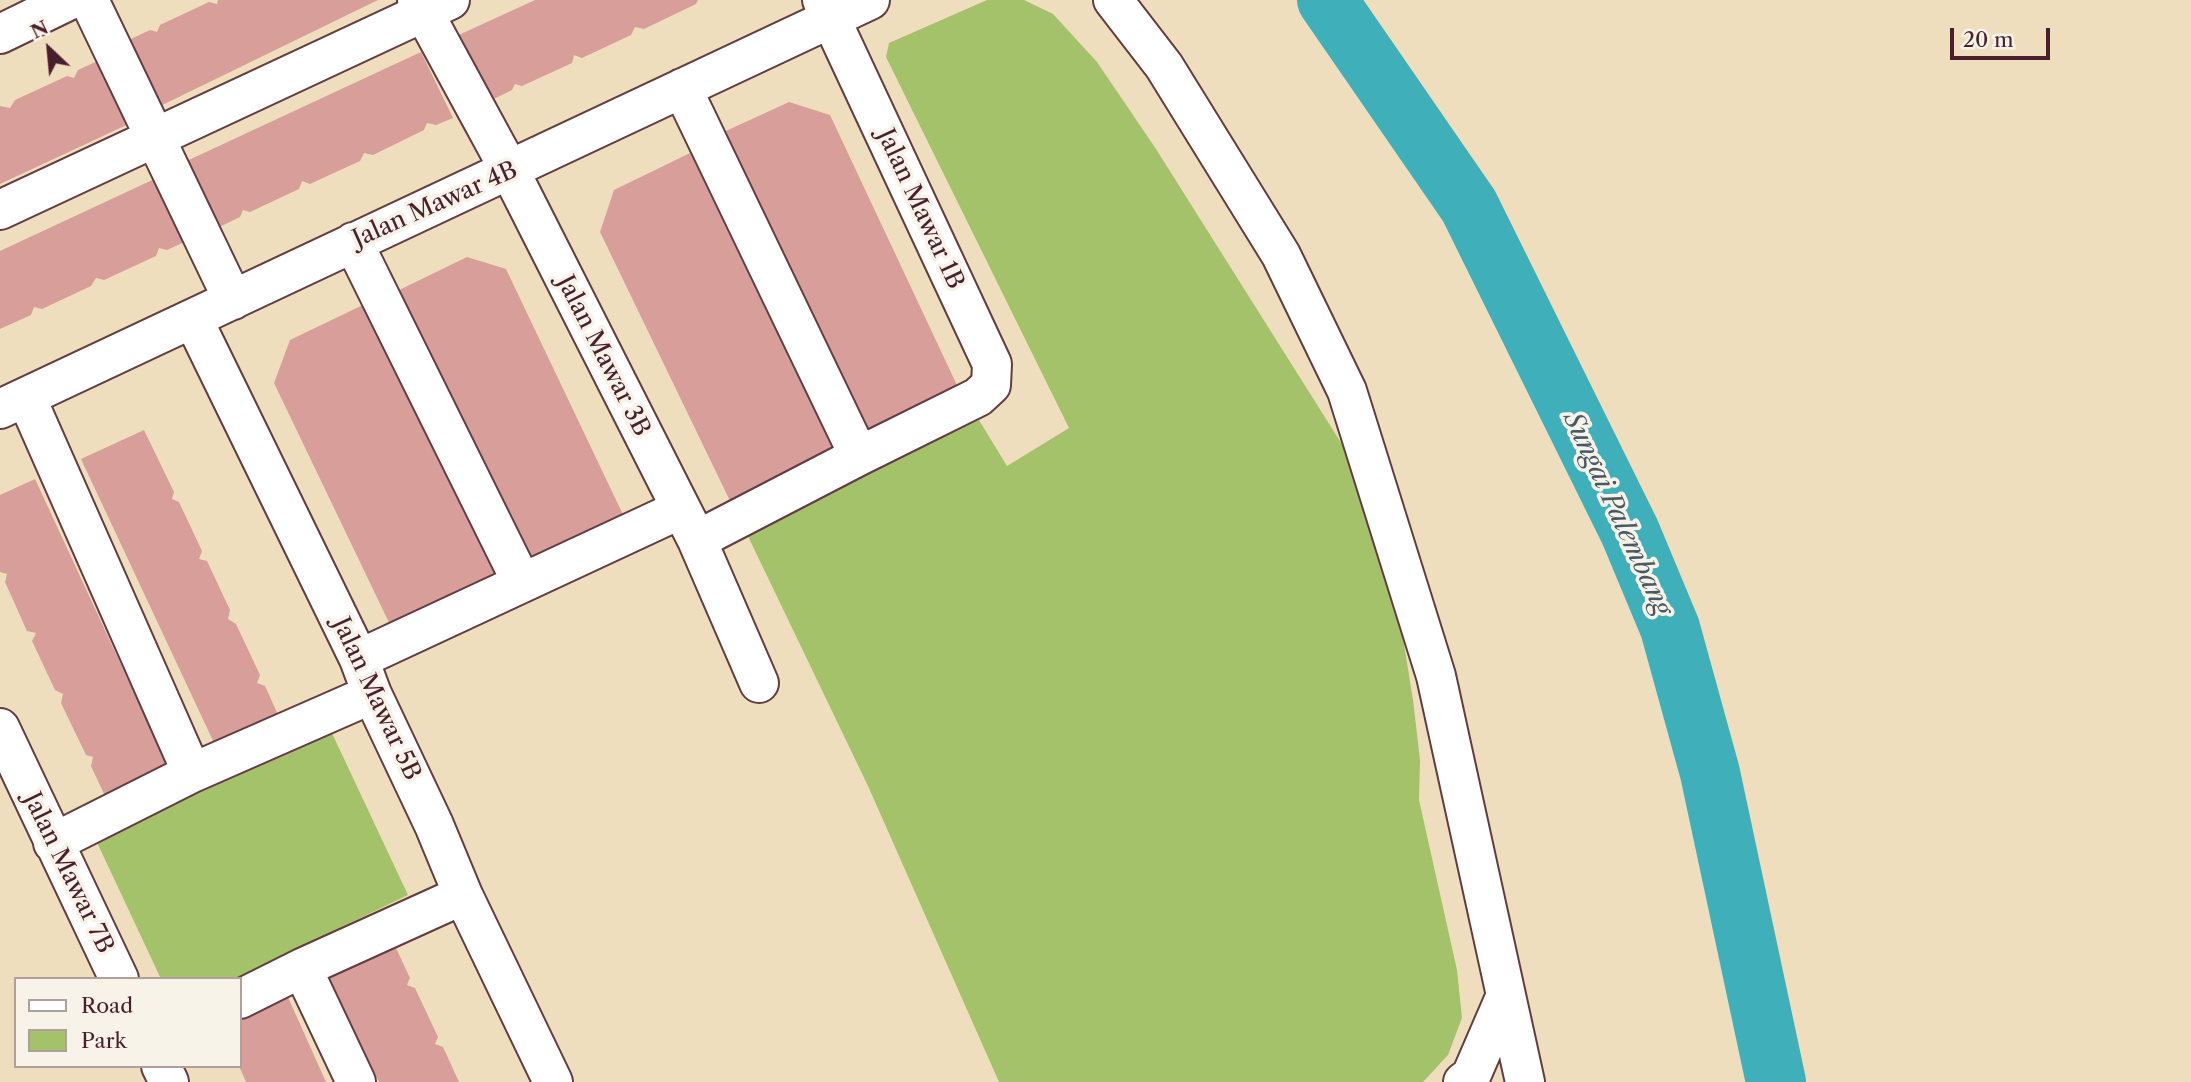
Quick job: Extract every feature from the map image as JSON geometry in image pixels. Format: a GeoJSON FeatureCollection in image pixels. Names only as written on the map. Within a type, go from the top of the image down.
{"type":"FeatureCollection","features":[{"type":"Feature","properties":{"kind":"street"},"geometry":{"type":"LineString","coordinates":[[0,34],[70,0]]}},
{"type":"Feature","properties":{"kind":"street"},"geometry":{"type":"LineString","coordinates":[[89,0],[233,300]]}},
{"type":"Feature","properties":{"kind":"street","name":"Jalan Mawar 4B"},"geometry":{"type":"LineString","coordinates":[[13,403],[682,88],[827,9],[870,0]]}},
{"type":"Feature","properties":{"kind":"street"},"geometry":{"type":"LineString","coordinates":[[1113,0],[1164,66],[1281,255],[1347,391],[1436,676],[1525,1082]]}},
{"type":"Feature","properties":{"kind":"street"},"geometry":{"type":"LineString","coordinates":[[0,210],[430,4]]}},
{"type":"Feature","properties":{"kind":"street","name":"Jalan Mawar 3B"},"geometry":{"type":"LineString","coordinates":[[430,4],[510,171],[688,525],[759,683]]}},
{"type":"Feature","properties":{"kind":"street","name":"Jalan Mawar 1B"},"geometry":{"type":"LineString","coordinates":[[827,9],[992,364],[992,385],[978,397],[859,456]]}},
{"type":"Feature","properties":{"kind":"street"},"geometry":{"type":"LineString","coordinates":[[53,843],[192,773],[366,676],[522,583],[688,525],[859,456],[682,88]]}},
{"type":"Feature","properties":{"kind":"street"},"geometry":{"type":"LineString","coordinates":[[353,242],[522,583]]}},
{"type":"Feature","properties":{"kind":"street","name":"Jalan Mawar 5B"},"geometry":{"type":"LineString","coordinates":[[193,319],[366,676],[463,895],[553,1082]]}},
{"type":"Feature","properties":{"kind":"street"},"geometry":{"type":"LineString","coordinates":[[13,403],[192,773]]}},
{"type":"Feature","properties":{"kind":"street","name":"Jalan Mawar 7B"},"geometry":{"type":"LineString","coordinates":[[0,729],[119,977]]}},
{"type":"Feature","properties":{"kind":"street"},"geometry":{"type":"LineString","coordinates":[[242,998],[463,895]]}},
{"type":"Feature","properties":{"kind":"street"},"geometry":{"type":"LineString","coordinates":[[303,968],[356,1082]]}},
{"type":"Feature","properties":{"kind":"street"},"geometry":{"type":"LineString","coordinates":[[1464,1082],[1471,1076],[1506,995]]}},
{"type":"Feature","properties":{"kind":"green space"},"geometry":{"type":"Polygon","coordinates":[[[987,0],[1024,0],[1053,14],[1097,62],[1156,149],[1350,457],[1399,613],[1420,760],[1419,800],[1457,970],[1462,1018],[1448,1055],[1423,1082],[999,1082],[868,786],[745,530],[979,420],[1007,466],[1069,428],[886,57],[889,43],[987,0]]]}},
{"type":"Feature","properties":{"kind":"green space"},"geometry":{"type":"Polygon","coordinates":[[[330,729],[408,895],[238,977],[160,977],[94,836],[330,729]]]}},
{"type":"Feature","properties":{"kind":"building"},"geometry":{"type":"Polygon","coordinates":[[[218,0],[378,0],[150,111],[120,44],[150,30],[157,32],[160,25],[209,2],[217,4],[218,0]]]}},
{"type":"Feature","properties":{"kind":"building"},"geometry":{"type":"Polygon","coordinates":[[[535,0],[698,0],[696,4],[644,29],[635,27],[631,35],[582,58],[574,55],[572,63],[522,86],[515,84],[512,90],[482,105],[450,39],[535,0]]]}},
{"type":"Feature","properties":{"kind":"building"},"geometry":{"type":"Polygon","coordinates":[[[421,52],[453,118],[436,125],[427,123],[424,130],[373,155],[364,153],[360,161],[310,184],[302,181],[299,189],[250,212],[243,210],[240,217],[211,231],[178,165],[421,52]]]}},
{"type":"Feature","properties":{"kind":"building"},"geometry":{"type":"Polygon","coordinates":[[[104,58],[133,122],[0,184],[0,106],[10,108],[15,100],[67,76],[74,78],[78,70],[104,58]]]}},
{"type":"Feature","properties":{"kind":"building"},"geometry":{"type":"Polygon","coordinates":[[[789,102],[830,115],[963,398],[862,446],[715,136],[789,102]]]}},
{"type":"Feature","properties":{"kind":"building"},"geometry":{"type":"Polygon","coordinates":[[[690,153],[836,455],[732,505],[600,232],[614,190],[690,153]]]}},
{"type":"Feature","properties":{"kind":"building"},"geometry":{"type":"Polygon","coordinates":[[[163,175],[193,238],[167,250],[159,248],[156,256],[104,280],[96,278],[91,286],[42,309],[34,307],[31,315],[0,329],[0,251],[163,175]]]}},
{"type":"Feature","properties":{"kind":"building"},"geometry":{"type":"Polygon","coordinates":[[[467,257],[506,269],[627,523],[528,571],[395,292],[467,257]]]}},
{"type":"Feature","properties":{"kind":"building"},"geometry":{"type":"Polygon","coordinates":[[[367,303],[502,584],[395,635],[274,383],[290,340],[367,303]]]}},
{"type":"Feature","properties":{"kind":"building"},"geometry":{"type":"Polygon","coordinates":[[[144,430],[174,492],[172,499],[179,502],[202,551],[199,559],[207,561],[230,610],[228,619],[236,624],[260,675],[257,683],[265,686],[279,717],[215,745],[81,459],[144,430]]]}},
{"type":"Feature","properties":{"kind":"building"},"geometry":{"type":"Polygon","coordinates":[[[35,479],[168,766],[105,796],[91,766],[93,757],[86,755],[61,703],[63,694],[55,690],[32,641],[36,633],[27,631],[5,582],[7,574],[0,572],[0,495],[35,479]]]}},
{"type":"Feature","properties":{"kind":"building"},"geometry":{"type":"Polygon","coordinates":[[[396,948],[410,978],[407,985],[415,988],[438,1037],[435,1044],[443,1047],[459,1082],[379,1082],[329,978],[396,948]]]}},
{"type":"Feature","properties":{"kind":"building"},"geometry":{"type":"Polygon","coordinates":[[[287,995],[326,1082],[246,1082],[240,1068],[242,1068],[242,1017],[287,995]]]}},
{"type":"Feature","properties":{"kind":"waterway","name":"Sungai Palembang"},"geometry":{"type":"LineString","coordinates":[[1327,0],[1469,206],[1630,532],[1670,628],[1710,773],[1776,1082]]}}]}
